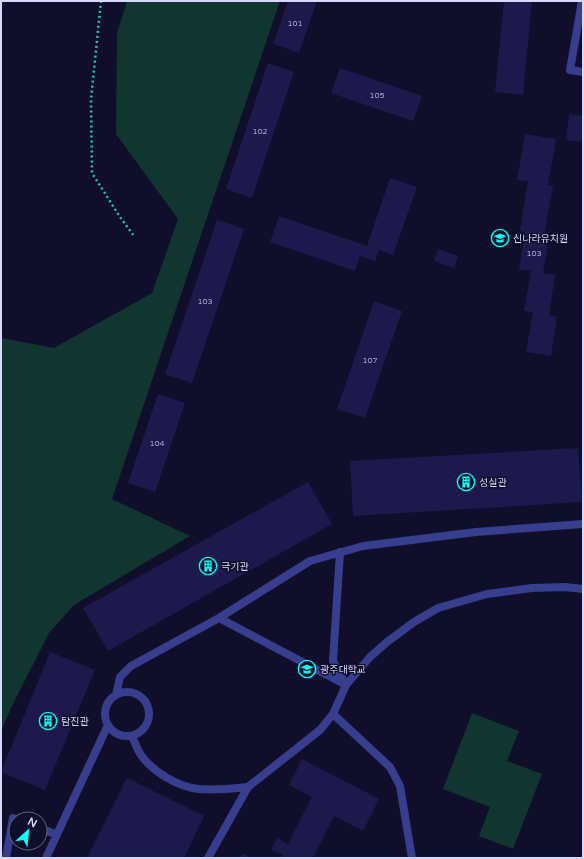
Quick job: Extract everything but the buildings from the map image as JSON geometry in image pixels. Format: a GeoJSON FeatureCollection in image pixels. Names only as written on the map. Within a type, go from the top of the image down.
{"type":"FeatureCollection","features":[{"type":"Feature","properties":{"kind":"street"},"geometry":{"type":"LineString","coordinates":[[582,1],[570,70],[583,72]]}},
{"type":"Feature","properties":{"kind":"street"},"geometry":{"type":"LineString","coordinates":[[116,695],[120,677],[131,666],[219,618],[310,561],[363,546],[476,532],[583,524]]}},
{"type":"Feature","properties":{"kind":"street"},"geometry":{"type":"LineString","coordinates":[[340,552],[333,660],[346,685]]}},
{"type":"Feature","properties":{"kind":"street"},"geometry":{"type":"LineString","coordinates":[[208,858],[248,787],[320,730],[333,714],[346,685],[370,657],[414,622],[438,608],[487,594],[517,590],[565,587],[583,589]]}},
{"type":"Feature","properties":{"kind":"street"},"geometry":{"type":"LineString","coordinates":[[219,618],[346,685]]}},
{"type":"Feature","properties":{"kind":"street"},"geometry":{"type":"LineString","coordinates":[[122,692],[136,694],[142,697],[149,709],[148,723],[138,733],[132,736],[118,734],[112,730],[105,719],[106,705],[110,699],[116,695],[122,692]]}},
{"type":"Feature","properties":{"kind":"street"},"geometry":{"type":"LineString","coordinates":[[333,714],[390,767],[400,786],[412,858]]}},
{"type":"Feature","properties":{"kind":"street"},"geometry":{"type":"LineString","coordinates":[[46,858],[108,725]]}},
{"type":"Feature","properties":{"kind":"street"},"geometry":{"type":"LineString","coordinates":[[132,736],[141,755],[152,768],[170,780],[197,789],[225,790],[248,787]]}},
{"type":"Feature","properties":{"kind":"street"},"geometry":{"type":"LineString","coordinates":[[48,831],[57,835]]}},
{"type":"Feature","properties":{"kind":"street"},"geometry":{"type":"LineString","coordinates":[[6,858],[8,847]]}},
{"type":"Feature","properties":{"kind":"path"},"geometry":{"type":"LineString","coordinates":[[101,1],[91,99],[92,173],[134,236]]}},
{"type":"Feature","properties":{"kind":"green space"},"geometry":{"type":"Polygon","coordinates":[[[127,1],[280,1],[112,499],[190,536],[74,605],[49,633],[1,731],[1,338],[54,348],[152,293],[178,219],[116,134],[117,33],[127,1]]]}},
{"type":"Feature","properties":{"kind":"green space"},"geometry":{"type":"Polygon","coordinates":[[[472,713],[519,731],[507,761],[542,774],[513,849],[479,836],[490,807],[443,789],[472,713]]]}},
{"type":"Feature","properties":{"kind":"place","name":"신나라유치원"},"geometry":{"type":"Point","coordinates":[500,238]}},
{"type":"Feature","properties":{"kind":"place","name":"성실관"},"geometry":{"type":"Point","coordinates":[466,482]}},
{"type":"Feature","properties":{"kind":"place","name":"극기관"},"geometry":{"type":"Point","coordinates":[208,566]}},
{"type":"Feature","properties":{"kind":"place","name":"광주대학교"},"geometry":{"type":"Point","coordinates":[307,669]}},
{"type":"Feature","properties":{"kind":"place","name":"탐진관"},"geometry":{"type":"Point","coordinates":[48,721]}}]}
